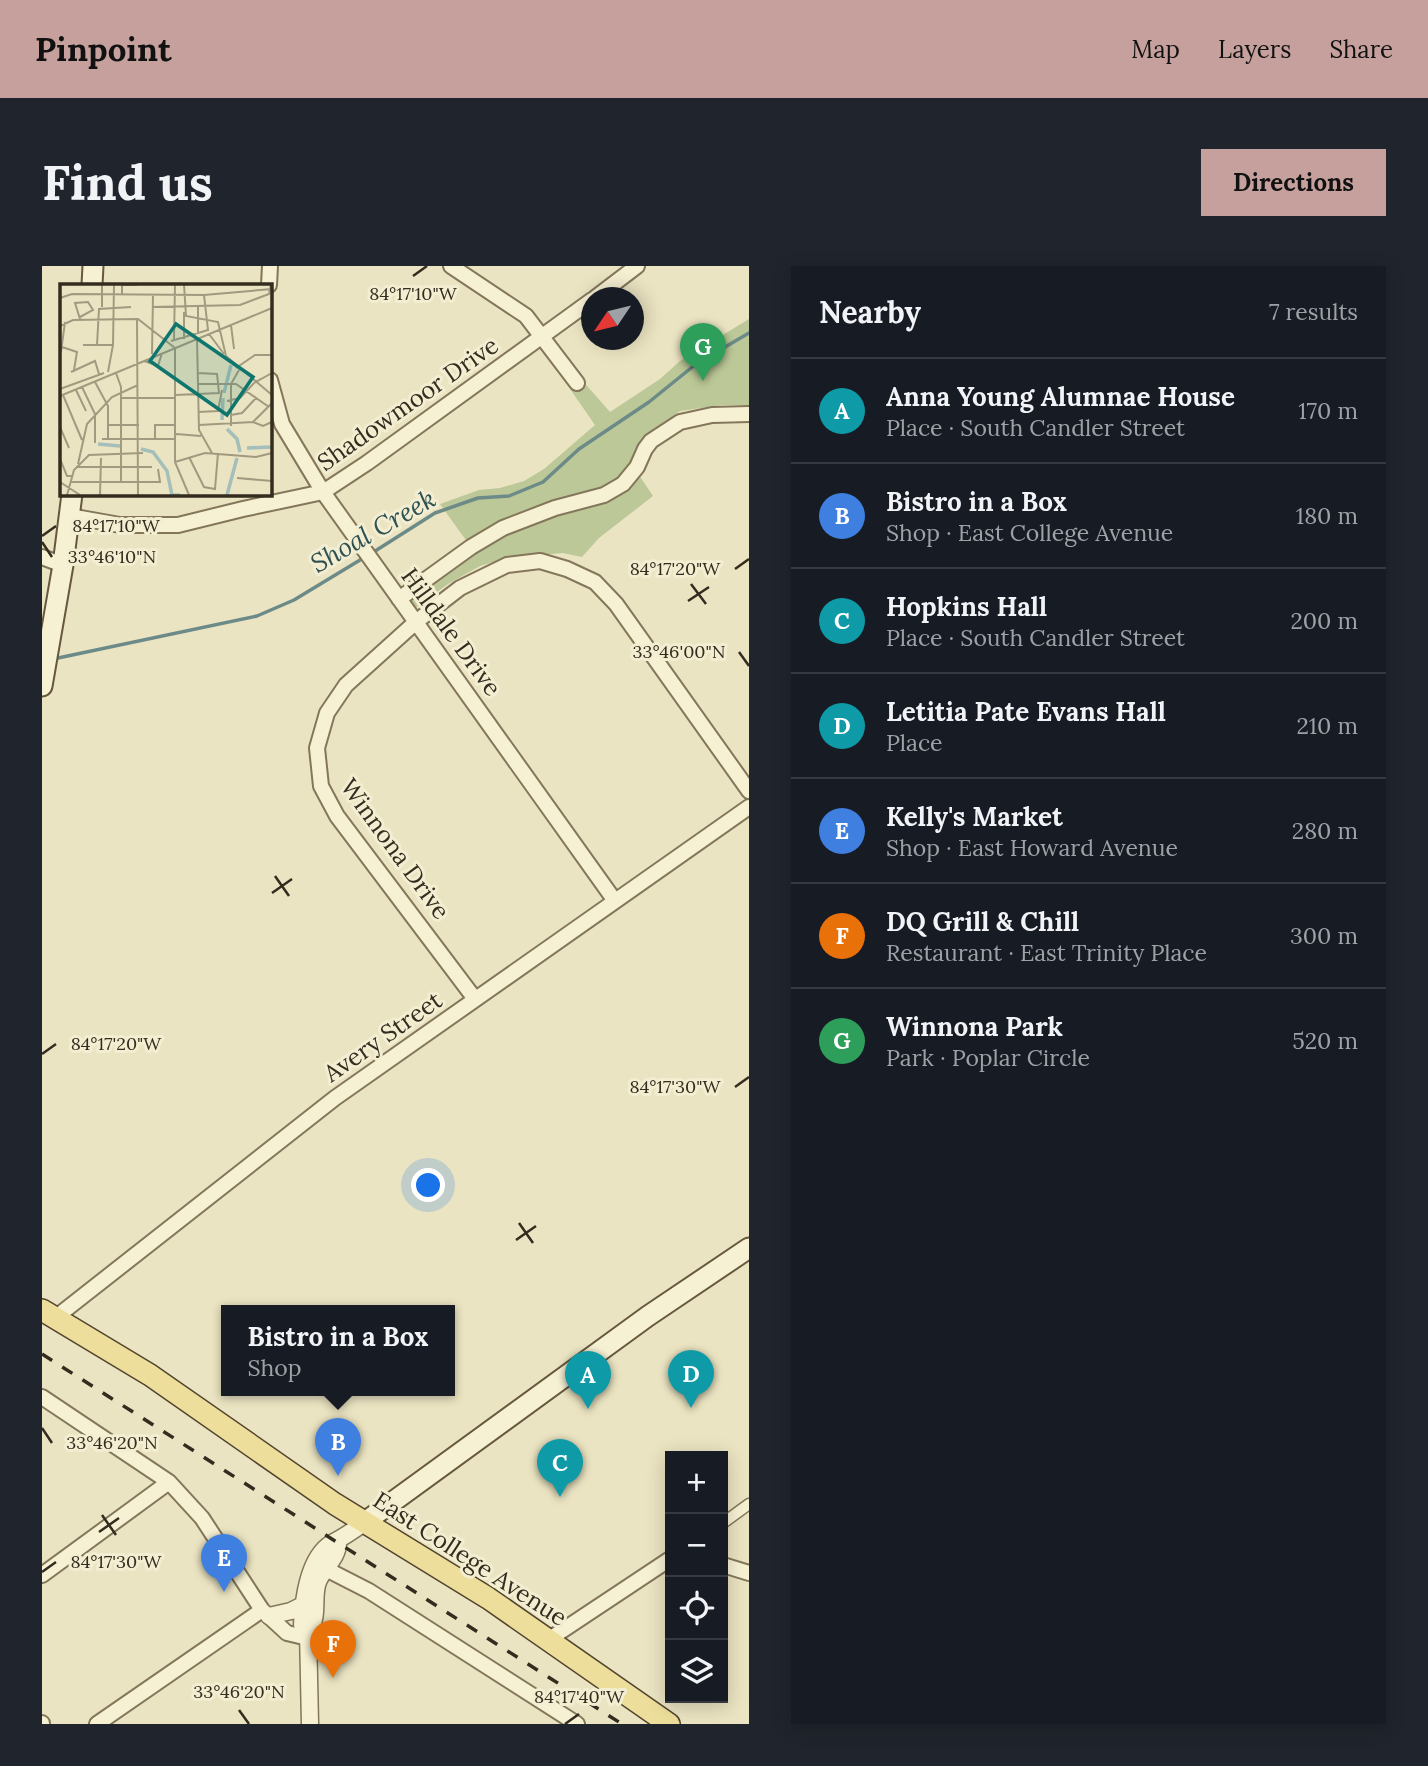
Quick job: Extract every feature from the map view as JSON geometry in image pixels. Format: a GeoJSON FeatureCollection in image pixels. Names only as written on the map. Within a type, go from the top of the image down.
{"type":"FeatureCollection","features":[{"type":"Feature","properties":{"kind":"main road"},"geometry":{"type":"LineString","coordinates":[[92,284],[93,266]]}},
{"type":"Feature","properties":{"kind":"main road"},"geometry":{"type":"LineString","coordinates":[[42,686],[72,495]]}},
{"type":"Feature","properties":{"kind":"main road"},"geometry":{"type":"LineString","coordinates":[[365,1522],[648,1316],[749,1248]]}},
{"type":"Feature","properties":{"kind":"main road","name":"East College Avenue"},"geometry":{"type":"LineString","coordinates":[[48,1314],[150,1375],[335,1504],[488,1598],[669,1724]]}},
{"type":"Feature","properties":{"kind":"main road","name":"East College Avenue"},"geometry":{"type":"LineString","coordinates":[[589,1667],[688,1724]]}},
{"type":"Feature","properties":{"kind":"street"},"geometry":{"type":"LineString","coordinates":[[269,284],[270,266]]}},
{"type":"Feature","properties":{"kind":"street"},"geometry":{"type":"LineString","coordinates":[[451,266],[526,316],[576,383]]}},
{"type":"Feature","properties":{"kind":"street","name":"Shadowmoor Drive"},"geometry":{"type":"LineString","coordinates":[[609,287],[638,266]]}},
{"type":"Feature","properties":{"kind":"street","name":"Shadowmoor Drive"},"geometry":{"type":"LineString","coordinates":[[69,516],[120,525],[178,526],[323,492],[581,308]]}},
{"type":"Feature","properties":{"kind":"street","name":"Hilldale Drive"},"geometry":{"type":"LineString","coordinates":[[271,384],[282,424],[323,492],[615,901]]}},
{"type":"Feature","properties":{"kind":"street"},"geometry":{"type":"LineString","coordinates":[[400,599],[471,547],[503,528],[555,508],[604,495],[623,484],[638,467],[651,441],[680,422],[712,415],[749,414]]}},
{"type":"Feature","properties":{"kind":"street"},"geometry":{"type":"LineString","coordinates":[[42,558],[63,565]]}},
{"type":"Feature","properties":{"kind":"street","name":"Winnona Drive"},"geometry":{"type":"LineString","coordinates":[[475,999],[337,816],[321,786],[317,748],[327,713],[346,685],[417,621],[460,588],[507,565],[540,561],[567,569],[595,582],[641,637],[749,791]]}},
{"type":"Feature","properties":{"kind":"street","name":"Avery Street"},"geometry":{"type":"LineString","coordinates":[[48,1314],[335,1098],[749,807]]}},
{"type":"Feature","properties":{"kind":"street"},"geometry":{"type":"LineString","coordinates":[[42,1397],[169,1482],[202,1518],[265,1613],[287,1633],[308,1635]]}},
{"type":"Feature","properties":{"kind":"street"},"geometry":{"type":"LineString","coordinates":[[42,1575],[169,1482]]}},
{"type":"Feature","properties":{"kind":"street"},"geometry":{"type":"LineString","coordinates":[[728,1519],[749,1504]]}},
{"type":"Feature","properties":{"kind":"street"},"geometry":{"type":"LineString","coordinates":[[310,1724],[308,1635],[302,1625],[308,1580],[318,1559],[331,1544],[338,1542],[365,1522]]}},
{"type":"Feature","properties":{"kind":"street"},"geometry":{"type":"LineString","coordinates":[[308,1635],[314,1625],[315,1594],[322,1575],[338,1549],[338,1542]]}},
{"type":"Feature","properties":{"kind":"street"},"geometry":{"type":"LineString","coordinates":[[548,1640],[665,1562]]}},
{"type":"Feature","properties":{"kind":"street"},"geometry":{"type":"LineString","coordinates":[[728,1567],[749,1573]]}},
{"type":"Feature","properties":{"kind":"street"},"geometry":{"type":"LineString","coordinates":[[322,1575],[369,1591],[577,1724]]}},
{"type":"Feature","properties":{"kind":"street"},"geometry":{"type":"LineString","coordinates":[[97,1724],[265,1613],[291,1611],[303,1605]]}},
{"type":"Feature","properties":{"kind":"green space"},"geometry":{"type":"Polygon","coordinates":[[[749,319],[749,405],[722,405],[680,411],[643,438],[639,475],[653,496],[599,538],[582,557],[563,553],[507,558],[480,566],[448,584],[414,609],[401,591],[468,543],[440,504],[479,490],[500,488],[524,481],[544,469],[595,425],[570,389],[581,379],[610,412],[660,379],[680,361],[749,319]]]}},
{"type":"Feature","properties":{"kind":"waterway","name":"Shoal Creek"},"geometry":{"type":"LineString","coordinates":[[372,553],[435,513],[478,498],[509,496],[543,482],[579,449],[649,402],[696,364],[749,333]]}},
{"type":"Feature","properties":{"kind":"waterway","name":"Shoal Creek"},"geometry":{"type":"LineString","coordinates":[[58,658],[257,616],[294,600],[365,557]]}},
{"type":"Feature","properties":{"kind":"railway"},"geometry":{"type":"LineString","coordinates":[[42,1354],[622,1724]]}},
{"type":"Feature","properties":{"kind":"place","name":"Winnona Park"},"geometry":{"type":"Point","coordinates":[703,381]}},
{"type":"Feature","properties":{"kind":"place","name":"Letitia Pate Evans Hall"},"geometry":{"type":"Point","coordinates":[691,1408]}},
{"type":"Feature","properties":{"kind":"place","name":"Anna Young Alumnae House"},"geometry":{"type":"Point","coordinates":[588,1409]}},
{"type":"Feature","properties":{"kind":"place","name":"Bistro in a Box"},"geometry":{"type":"Point","coordinates":[338,1476]}},
{"type":"Feature","properties":{"kind":"place","name":"Hopkins Hall"},"geometry":{"type":"Point","coordinates":[560,1497]}},
{"type":"Feature","properties":{"kind":"place","name":"Kelly's Market"},"geometry":{"type":"Point","coordinates":[224,1592]}},
{"type":"Feature","properties":{"kind":"place","name":"DQ Grill & Chill"},"geometry":{"type":"Point","coordinates":[333,1678]}}]}
